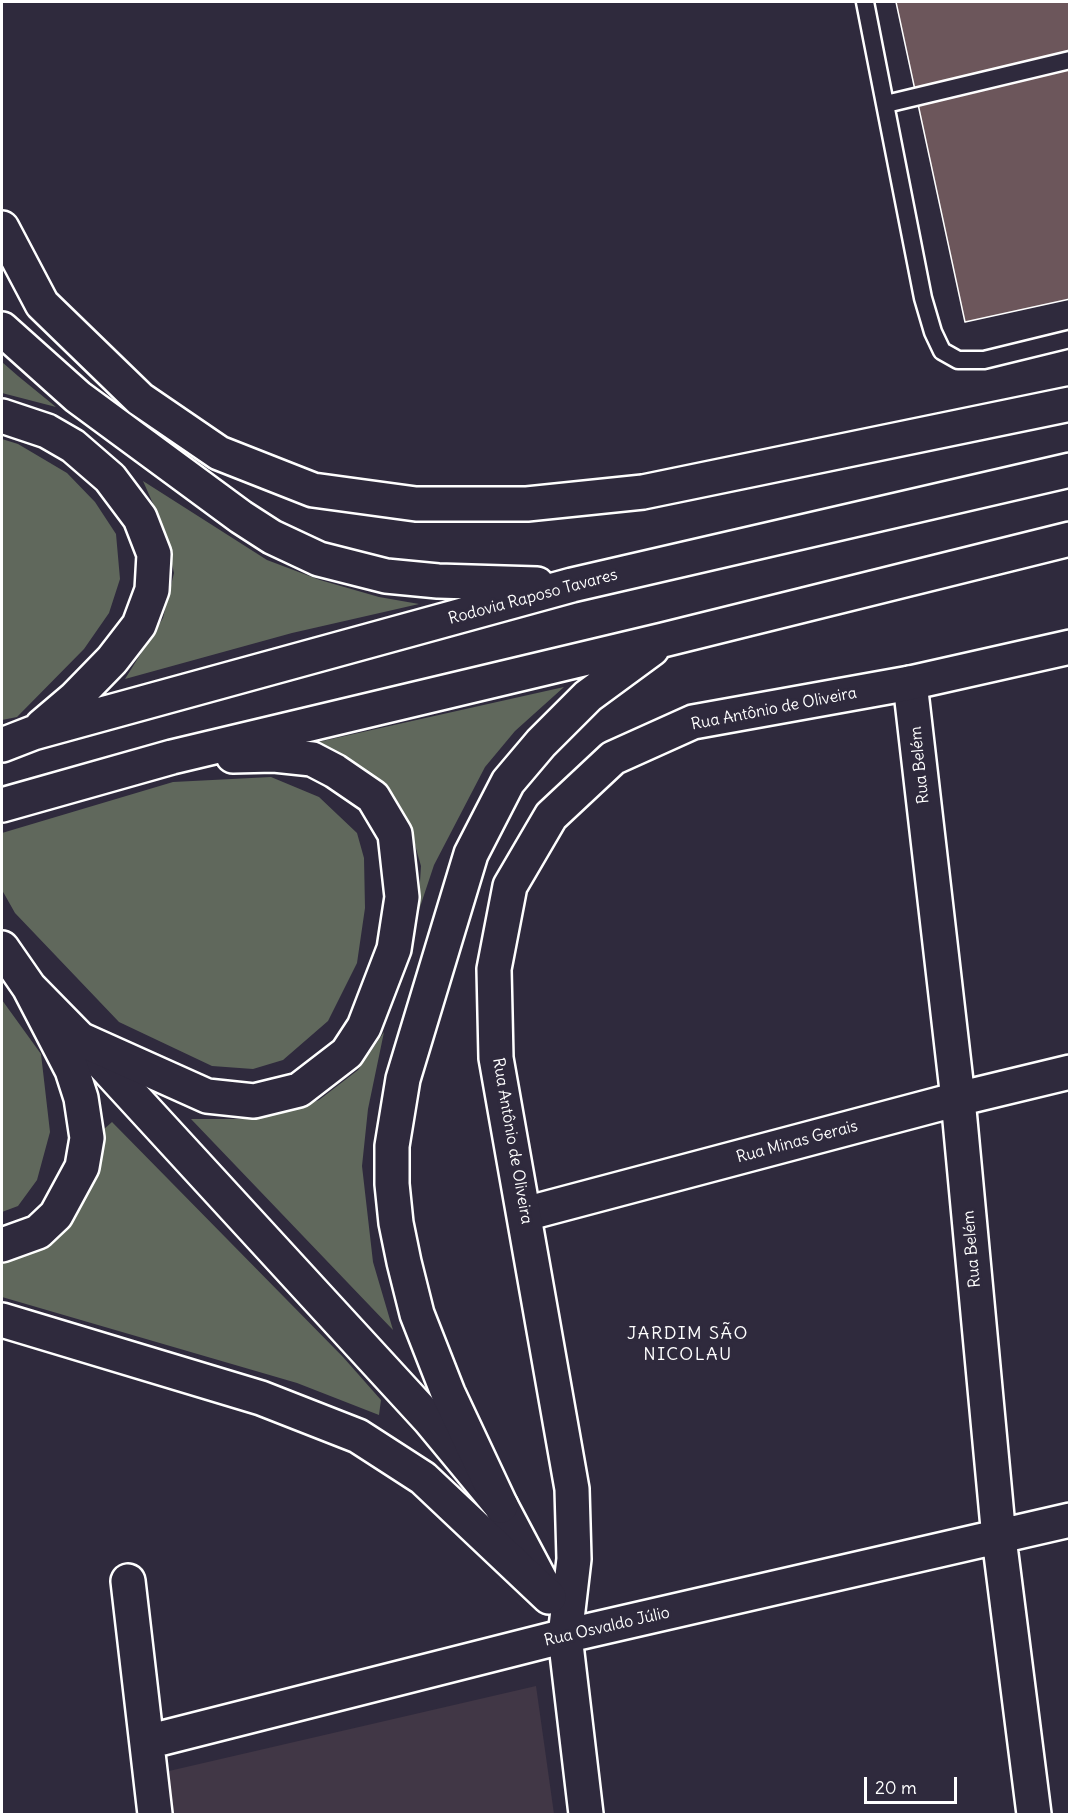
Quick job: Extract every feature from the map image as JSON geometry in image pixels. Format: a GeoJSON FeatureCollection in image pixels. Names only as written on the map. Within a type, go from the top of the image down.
{"type":"FeatureCollection","features":[{"type":"Feature","properties":{"kind":"main road"},"geometry":{"type":"LineString","coordinates":[[2,228],[42,304],[140,399],[219,453],[313,490],[416,504],[527,504],[643,492],[1070,404]]}},
{"type":"Feature","properties":{"kind":"main road"},"geometry":{"type":"LineString","coordinates":[[2,329],[78,397],[241,517],[272,537],[319,559],[396,577],[438,581],[572,585]]}},
{"type":"Feature","properties":{"kind":"main road"},"geometry":{"type":"LineString","coordinates":[[2,416],[23,421],[56,436],[73,446],[111,478],[140,518],[154,554],[153,590],[139,625],[112,660],[75,698],[33,733]]}},
{"type":"Feature","properties":{"kind":"main road","name":"Rodovia Raposo Tavares"},"geometry":{"type":"LineString","coordinates":[[2,744],[33,733],[572,585],[1070,470]]}},
{"type":"Feature","properties":{"kind":"main road"},"geometry":{"type":"LineString","coordinates":[[2,805],[172,757],[663,640],[1070,539]]}},
{"type":"Feature","properties":{"kind":"main road"},"geometry":{"type":"LineString","coordinates":[[586,1815],[565,1636],[549,1598],[501,1506],[448,1393],[420,1324],[396,1223],[392,1184],[392,1146],[403,1079],[471,854],[508,782],[541,743],[588,696],[663,640]]}},
{"type":"Feature","properties":{"kind":"main road","name":"Rua Antônio de Oliveira"},"geometry":{"type":"LineString","coordinates":[[565,1636],[574,1559],[572,1489],[496,1058],[494,969],[510,886],[551,816],[613,758],[693,722],[910,683],[1070,646]]}},
{"type":"Feature","properties":{"kind":"main road","name":"Rua Belém"},"geometry":{"type":"LineString","coordinates":[[910,683],[958,1099],[999,1538],[1034,1815]]}},
{"type":"Feature","properties":{"kind":"main road"},"geometry":{"type":"LineString","coordinates":[[80,1039],[207,1096],[254,1101],[299,1090],[347,1053],[364,1027],[394,949],[402,897],[399,860],[395,834],[373,797],[335,771],[312,759],[274,755],[172,757]]}},
{"type":"Feature","properties":{"kind":"main road"},"geometry":{"type":"LineString","coordinates":[[2,948],[29,987],[72,1070],[81,1098],[87,1138],[82,1167],[56,1215],[38,1232],[2,1245]]}},
{"type":"Feature","properties":{"kind":"main road"},"geometry":{"type":"LineString","coordinates":[[29,987],[80,1039],[429,1419],[501,1506]]}},
{"type":"Feature","properties":{"kind":"main road","name":"Rua Minas Gerais"},"geometry":{"type":"LineString","coordinates":[[525,1214],[958,1099],[1070,1072]]}},
{"type":"Feature","properties":{"kind":"main road"},"geometry":{"type":"LineString","coordinates":[[2,1320],[261,1398],[358,1436],[423,1479],[549,1598]]}},
{"type":"Feature","properties":{"kind":"main road","name":"Rua Osvaldo Júlio"},"geometry":{"type":"LineString","coordinates":[[147,1742],[565,1636],[1070,1520]]}},
{"type":"Feature","properties":{"kind":"main road"},"geometry":{"type":"LineString","coordinates":[[128,1581],[155,1815]]}},
{"type":"Feature","properties":{"kind":"lane"},"geometry":{"type":"LineString","coordinates":[[865,2],[923,298],[933,332],[942,351],[958,360],[984,360],[1070,339]]}},
{"type":"Feature","properties":{"kind":"lane"},"geometry":{"type":"LineString","coordinates":[[886,104],[1070,60]]}},
{"type":"Feature","properties":{"kind":"shaded area"},"geometry":{"type":"Polygon","coordinates":[[[2,362],[18,376],[56,407],[2,393],[2,362]]]}},
{"type":"Feature","properties":{"kind":"shaded area"},"geometry":{"type":"Polygon","coordinates":[[[2,439],[18,444],[67,473],[95,502],[116,534],[120,579],[109,613],[84,649],[17,717],[2,720],[2,439]]]}},
{"type":"Feature","properties":{"kind":"shaded area"},"geometry":{"type":"Polygon","coordinates":[[[143,481],[267,560],[320,580],[379,597],[419,604],[292,633],[125,679],[163,618],[174,573],[163,526],[143,481]]]}},
{"type":"Feature","properties":{"kind":"shaded area"},"geometry":{"type":"Polygon","coordinates":[[[564,687],[515,731],[485,767],[434,865],[418,913],[421,866],[409,824],[383,787],[351,761],[318,742],[564,687]]]}},
{"type":"Feature","properties":{"kind":"shaded area"},"geometry":{"type":"Polygon","coordinates":[[[271,777],[319,797],[357,833],[364,858],[365,908],[357,963],[328,1021],[283,1060],[253,1069],[212,1066],[119,1022],[15,913],[2,890],[2,833],[173,782],[271,777]]]}},
{"type":"Feature","properties":{"kind":"shaded area"},"geometry":{"type":"Polygon","coordinates":[[[2,1000],[41,1054],[50,1132],[37,1180],[18,1206],[2,1212],[2,1000]]]}},
{"type":"Feature","properties":{"kind":"shaded area"},"geometry":{"type":"Polygon","coordinates":[[[384,1032],[368,1109],[362,1166],[373,1262],[393,1330],[191,1119],[241,1119],[287,1111],[319,1100],[358,1070],[384,1032]]]}},
{"type":"Feature","properties":{"kind":"shaded area"},"geometry":{"type":"Polygon","coordinates":[[[112,1122],[343,1357],[381,1400],[379,1415],[297,1383],[2,1297],[2,1260],[95,1169],[103,1130],[112,1122]]]}},
{"type":"Feature","properties":{"kind":"shaded area"},"geometry":{"type":"Polygon","coordinates":[[[536,1686],[554,1814],[173,1814],[169,1771],[536,1686]]]}},
{"type":"Feature","properties":{"kind":"building"},"geometry":{"type":"Polygon","coordinates":[[[896,2],[1070,2],[1070,299],[965,322],[896,2]]]}},
{"type":"Feature","properties":{"kind":"district","name":"JARDIM SÃO NICOLAU"},"geometry":{"type":"Point","coordinates":[688,1344]}}]}
